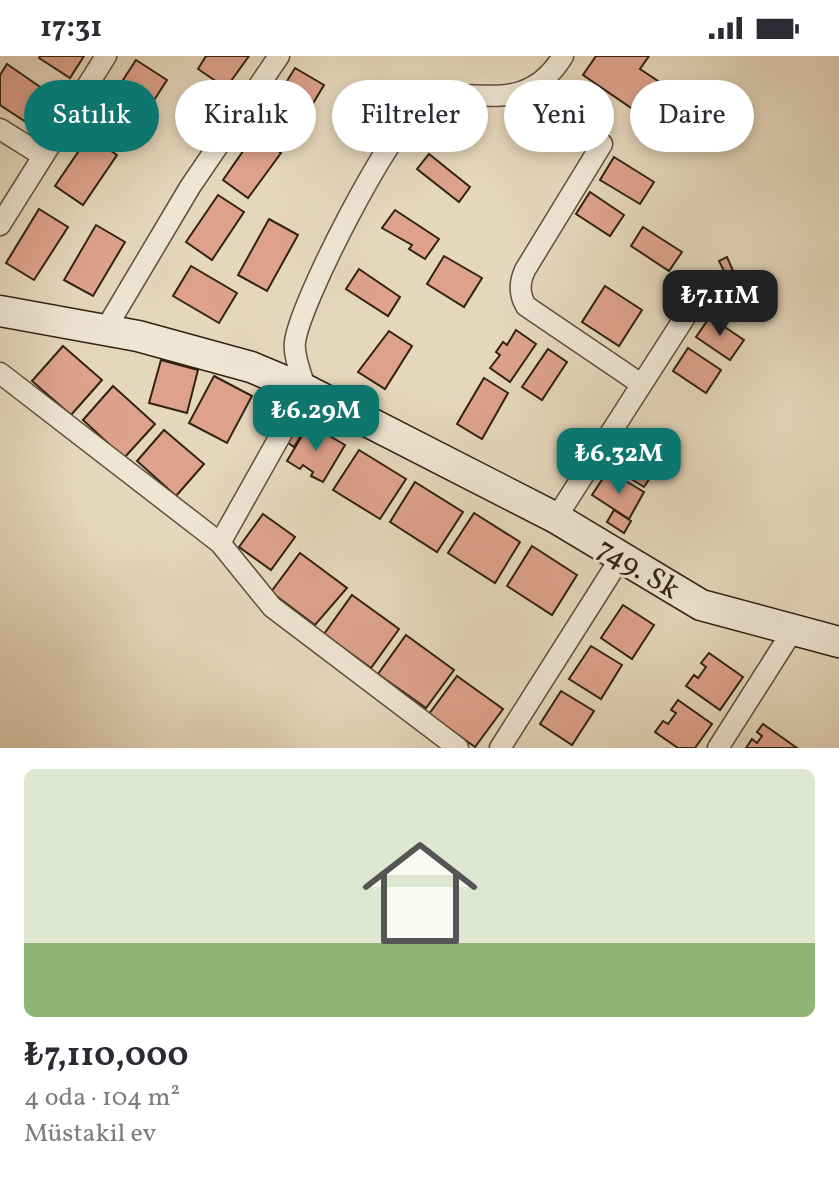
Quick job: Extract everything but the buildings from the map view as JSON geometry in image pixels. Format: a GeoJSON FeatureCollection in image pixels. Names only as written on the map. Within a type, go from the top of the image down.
{"type":"FeatureCollection","features":[{"type":"Feature","properties":{"kind":"street"},"geometry":{"type":"LineString","coordinates":[[0,225],[106,56]]}},
{"type":"Feature","properties":{"kind":"street"},"geometry":{"type":"LineString","coordinates":[[105,330],[190,187],[279,56]]}},
{"type":"Feature","properties":{"kind":"street"},"geometry":{"type":"LineString","coordinates":[[541,80],[555,70],[563,56]]}},
{"type":"Feature","properties":{"kind":"street"},"geometry":{"type":"LineString","coordinates":[[220,543],[306,390],[294,344],[320,270],[398,131],[420,106],[439,97],[504,96]]}},
{"type":"Feature","properties":{"kind":"street"},"geometry":{"type":"LineString","coordinates":[[0,129],[43,156]]}},
{"type":"Feature","properties":{"kind":"street"},"geometry":{"type":"LineString","coordinates":[[597,152],[525,270],[520,285],[526,306],[641,384]]}},
{"type":"Feature","properties":{"kind":"street"},"geometry":{"type":"LineString","coordinates":[[556,518],[701,292]]}},
{"type":"Feature","properties":{"kind":"street","name":"749. Sk"},"geometry":{"type":"LineString","coordinates":[[0,311],[105,330],[251,367],[306,390],[556,518],[701,605],[839,642]]}},
{"type":"Feature","properties":{"kind":"street"},"geometry":{"type":"LineString","coordinates":[[0,373],[220,543],[272,607],[458,748]]}},
{"type":"Feature","properties":{"kind":"street"},"geometry":{"type":"LineString","coordinates":[[500,748],[621,557]]}},
{"type":"Feature","properties":{"kind":"street"},"geometry":{"type":"LineString","coordinates":[[718,748],[793,630]]}}]}
